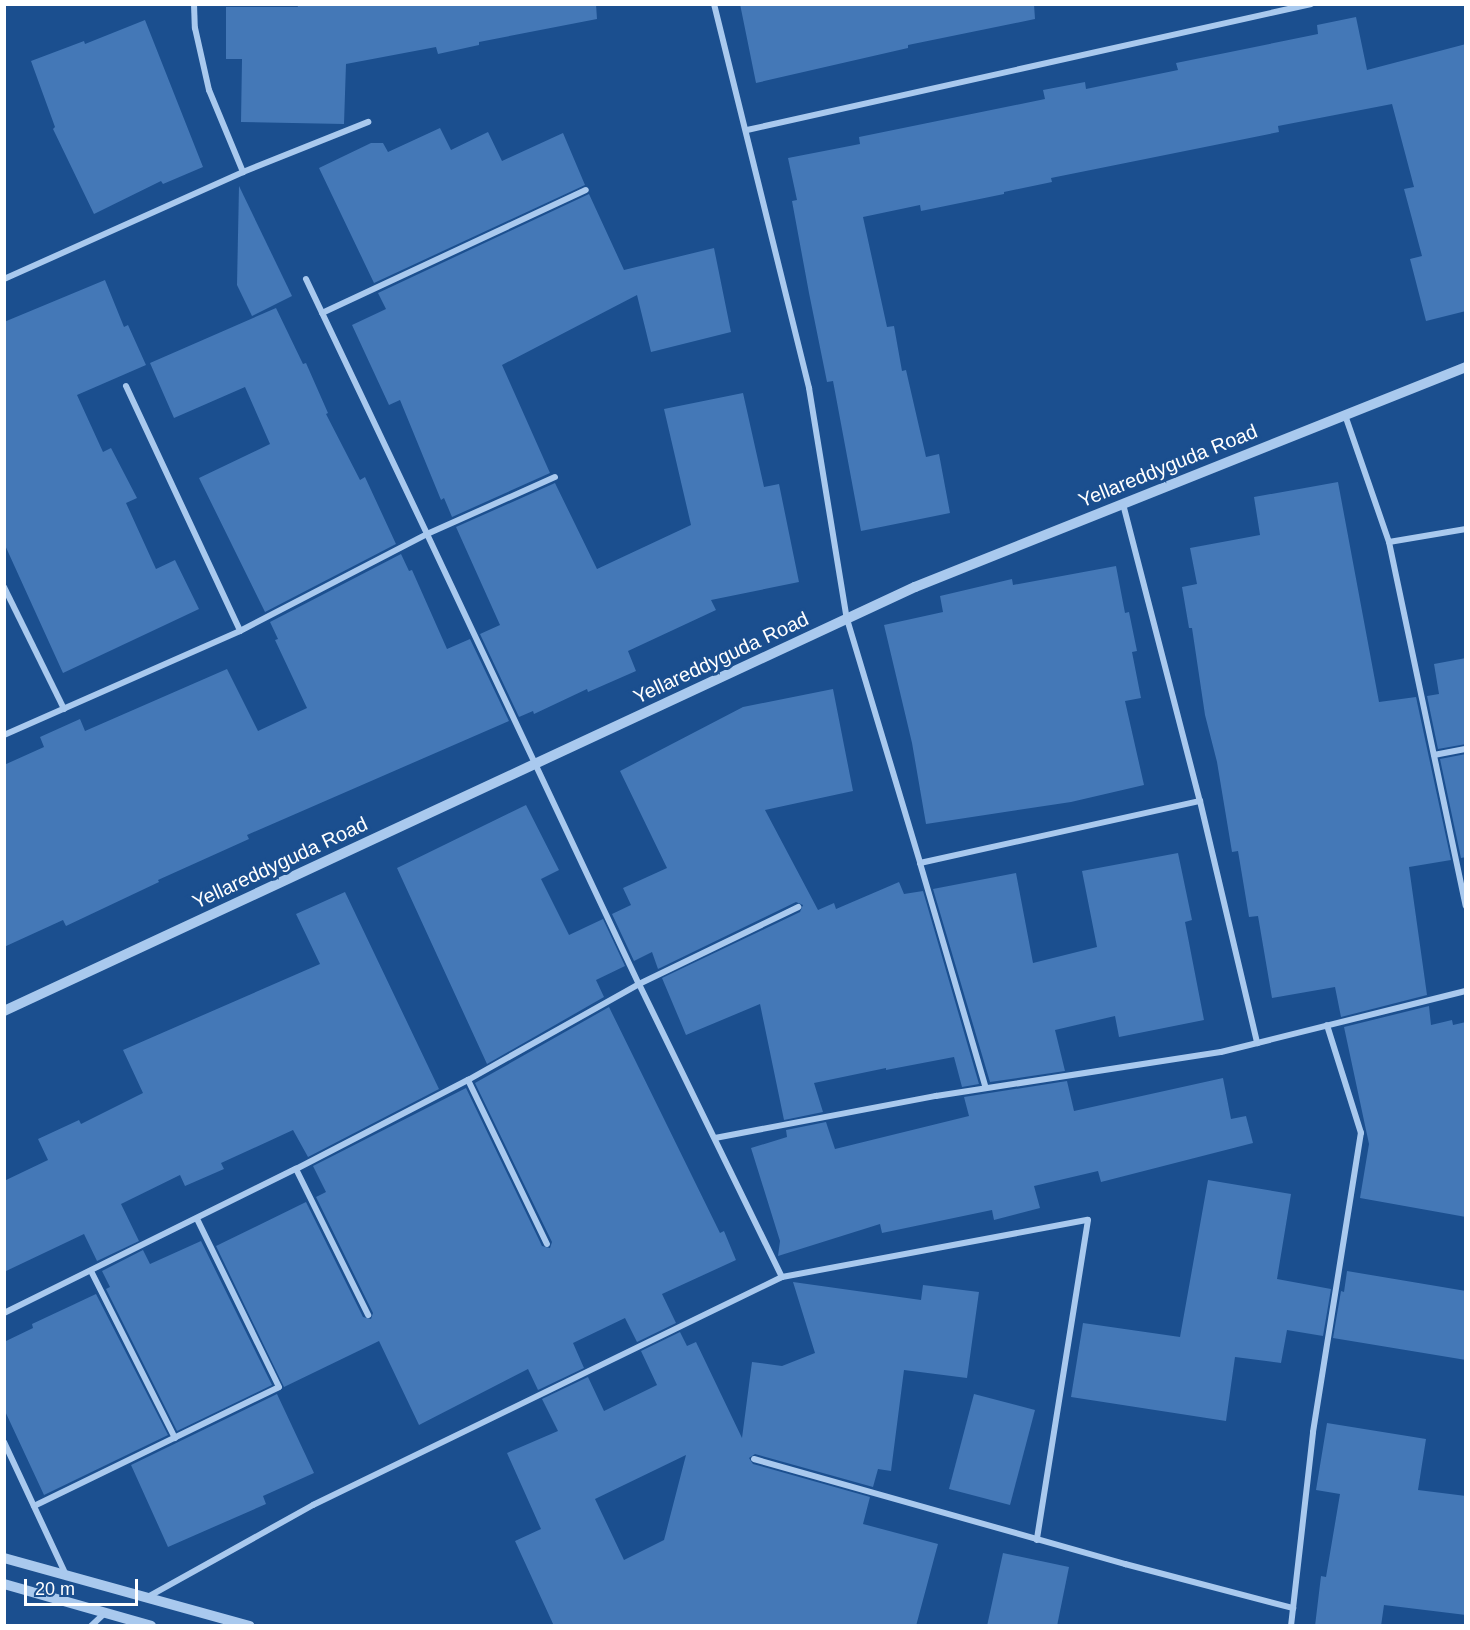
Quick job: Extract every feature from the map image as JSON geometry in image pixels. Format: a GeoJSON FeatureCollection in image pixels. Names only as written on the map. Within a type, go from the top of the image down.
{"type":"FeatureCollection","features":[{"type":"Feature","properties":{"kind":"street"},"geometry":{"type":"LineString","coordinates":[[194,4],[195,28],[209,90],[243,172]]}},
{"type":"Feature","properties":{"kind":"street"},"geometry":{"type":"LineString","coordinates":[[714,4],[809,388],[847,619],[986,1088]]}},
{"type":"Feature","properties":{"kind":"street"},"geometry":{"type":"LineString","coordinates":[[747,130],[1311,4]]}},
{"type":"Feature","properties":{"kind":"street"},"geometry":{"type":"LineString","coordinates":[[4,279],[243,172],[368,122]]}},
{"type":"Feature","properties":{"kind":"street"},"geometry":{"type":"LineString","coordinates":[[322,313],[586,190]]}},
{"type":"Feature","properties":{"kind":"street"},"geometry":{"type":"LineString","coordinates":[[306,279],[537,763],[639,984],[782,1277]]}},
{"type":"Feature","properties":{"kind":"street","name":"Yellareddyguda Road"},"geometry":{"type":"LineString","coordinates":[[4,1011],[915,587],[1466,367]]}},
{"type":"Feature","properties":{"kind":"street"},"geometry":{"type":"LineString","coordinates":[[126,386],[240,631]]}},
{"type":"Feature","properties":{"kind":"street"},"geometry":{"type":"LineString","coordinates":[[1345,415],[1389,542],[1466,906]]}},
{"type":"Feature","properties":{"kind":"street"},"geometry":{"type":"LineString","coordinates":[[4,735],[240,631],[427,534],[555,477]]}},
{"type":"Feature","properties":{"kind":"street"},"geometry":{"type":"LineString","coordinates":[[1123,504],[1200,801],[1257,1043]]}},
{"type":"Feature","properties":{"kind":"street"},"geometry":{"type":"LineString","coordinates":[[1389,542],[1466,529]]}},
{"type":"Feature","properties":{"kind":"street"},"geometry":{"type":"LineString","coordinates":[[4,587],[64,709]]}},
{"type":"Feature","properties":{"kind":"street"},"geometry":{"type":"LineString","coordinates":[[1434,755],[1466,750]]}},
{"type":"Feature","properties":{"kind":"street"},"geometry":{"type":"LineString","coordinates":[[920,863],[1200,801]]}},
{"type":"Feature","properties":{"kind":"street"},"geometry":{"type":"LineString","coordinates":[[4,1313],[296,1169],[468,1080],[639,984],[798,907]]}},
{"type":"Feature","properties":{"kind":"street"},"geometry":{"type":"LineString","coordinates":[[715,1138],[986,1088],[1221,1052],[1466,991]]}},
{"type":"Feature","properties":{"kind":"street"},"geometry":{"type":"LineString","coordinates":[[1291,1626],[1313,1432],[1361,1133],[1327,1025]]}},
{"type":"Feature","properties":{"kind":"street"},"geometry":{"type":"LineString","coordinates":[[468,1080],[547,1244]]}},
{"type":"Feature","properties":{"kind":"street"},"geometry":{"type":"LineString","coordinates":[[296,1169],[368,1316]]}},
{"type":"Feature","properties":{"kind":"street"},"geometry":{"type":"LineString","coordinates":[[34,1506],[279,1387],[197,1219]]}},
{"type":"Feature","properties":{"kind":"street"},"geometry":{"type":"LineString","coordinates":[[147,1598],[313,1505],[782,1277],[1088,1220],[1037,1540]]}},
{"type":"Feature","properties":{"kind":"street"},"geometry":{"type":"LineString","coordinates":[[91,1271],[175,1438]]}},
{"type":"Feature","properties":{"kind":"street"},"geometry":{"type":"LineString","coordinates":[[4,1442],[66,1575]]}},
{"type":"Feature","properties":{"kind":"street"},"geometry":{"type":"LineString","coordinates":[[754,1459],[1037,1540],[1293,1608]]}},
{"type":"Feature","properties":{"kind":"street"},"geometry":{"type":"LineString","coordinates":[[4,1558],[250,1626]]}},
{"type":"Feature","properties":{"kind":"street"},"geometry":{"type":"LineString","coordinates":[[4,1584],[151,1626]]}},
{"type":"Feature","properties":{"kind":"street"},"geometry":{"type":"LineString","coordinates":[[92,1626],[105,1613]]}},
{"type":"Feature","properties":{"kind":"building"},"geometry":{"type":"Polygon","coordinates":[[[297,4],[596,4],[597,19],[479,42],[479,45],[438,54],[436,47],[346,64],[344,124],[241,122],[242,59],[226,59],[226,7],[298,7],[297,4]]]}},
{"type":"Feature","properties":{"kind":"building"},"geometry":{"type":"Polygon","coordinates":[[[740,4],[1034,4],[1035,19],[908,45],[908,48],[756,83],[740,4]]]}},
{"type":"Feature","properties":{"kind":"building"},"geometry":{"type":"Polygon","coordinates":[[[1356,17],[1367,70],[1466,44],[1466,311],[1426,321],[1410,259],[1422,256],[1404,189],[1414,187],[1392,104],[1278,126],[1279,132],[1051,178],[1052,182],[1004,192],[1004,194],[921,211],[920,205],[863,217],[887,327],[894,326],[902,371],[906,370],[926,457],[939,454],[950,513],[861,531],[833,381],[827,382],[809,293],[792,201],[797,200],[788,158],[860,144],[859,137],[1045,99],[1043,90],[1085,82],[1086,89],[1178,70],[1176,63],[1318,34],[1317,25],[1356,17]]]}},
{"type":"Feature","properties":{"kind":"building"},"geometry":{"type":"Polygon","coordinates":[[[145,20],[203,167],[163,184],[161,181],[94,214],[53,129],[55,127],[31,61],[84,41],[85,44],[145,20]]]}},
{"type":"Feature","properties":{"kind":"building"},"geometry":{"type":"Polygon","coordinates":[[[440,128],[451,150],[488,132],[502,161],[563,133],[585,185],[374,283],[319,168],[371,143],[383,143],[388,152],[440,128]]]}},
{"type":"Feature","properties":{"kind":"building"},"geometry":{"type":"Polygon","coordinates":[[[239,186],[292,296],[252,316],[237,285],[239,186]]]}},
{"type":"Feature","properties":{"kind":"building"},"geometry":{"type":"Polygon","coordinates":[[[589,194],[624,270],[714,248],[731,332],[651,352],[637,295],[502,365],[550,473],[452,517],[444,498],[441,500],[400,400],[389,405],[352,325],[386,309],[378,293],[589,194]]]}},
{"type":"Feature","properties":{"kind":"building"},"geometry":{"type":"Polygon","coordinates":[[[105,280],[124,327],[128,325],[146,365],[77,395],[103,452],[111,448],[137,498],[126,503],[156,569],[175,560],[199,609],[63,673],[4,543],[4,322],[105,280]]]}},
{"type":"Feature","properties":{"kind":"building"},"geometry":{"type":"Polygon","coordinates":[[[276,308],[303,364],[306,363],[328,413],[326,414],[360,480],[365,477],[396,544],[265,612],[199,478],[270,444],[245,387],[174,418],[150,363],[276,308]]]}},
{"type":"Feature","properties":{"kind":"building"},"geometry":{"type":"Polygon","coordinates":[[[743,393],[764,487],[779,484],[799,582],[711,600],[716,610],[628,651],[636,671],[588,692],[587,689],[534,714],[533,711],[519,717],[480,634],[500,625],[456,527],[555,483],[597,569],[691,525],[664,409],[743,393]]]}},
{"type":"Feature","properties":{"kind":"building"},"geometry":{"type":"Polygon","coordinates":[[[1338,482],[1379,702],[1416,697],[1451,860],[1409,867],[1427,995],[1341,1017],[1335,987],[1272,998],[1258,916],[1249,917],[1238,851],[1232,852],[1217,762],[1205,715],[1192,628],[1189,628],[1182,587],[1197,584],[1190,548],[1260,535],[1254,497],[1338,482]]]}},
{"type":"Feature","properties":{"kind":"building"},"geometry":{"type":"Polygon","coordinates":[[[401,554],[409,571],[412,570],[447,649],[470,639],[509,721],[247,835],[249,839],[158,880],[159,882],[66,926],[63,920],[4,947],[4,765],[44,747],[40,737],[80,719],[85,731],[227,669],[258,731],[307,708],[275,640],[278,639],[270,622],[401,554]]]}},
{"type":"Feature","properties":{"kind":"building"},"geometry":{"type":"Polygon","coordinates":[[[1116,566],[1125,613],[1129,612],[1137,651],[1132,652],[1141,698],[1125,701],[1144,785],[1071,802],[926,824],[912,743],[884,625],[943,612],[940,596],[1012,579],[1013,585],[1116,566]]]}},
{"type":"Feature","properties":{"kind":"building"},"geometry":{"type":"Polygon","coordinates":[[[1466,658],[1466,744],[1438,749],[1427,696],[1439,694],[1434,664],[1466,658]]]}},
{"type":"Feature","properties":{"kind":"building"},"geometry":{"type":"Polygon","coordinates":[[[833,689],[853,791],[765,810],[818,910],[834,903],[836,909],[899,882],[904,894],[923,891],[979,1084],[962,1087],[954,1057],[886,1070],[886,1068],[814,1083],[823,1112],[784,1120],[760,1004],[686,1035],[662,978],[800,912],[803,905],[796,902],[658,969],[652,952],[634,961],[612,914],[631,905],[623,888],[667,868],[620,771],[743,707],[833,689]]]}},
{"type":"Feature","properties":{"kind":"building"},"geometry":{"type":"Polygon","coordinates":[[[1466,754],[1466,857],[1461,858],[1440,759],[1466,754]]]}},
{"type":"Feature","properties":{"kind":"building"},"geometry":{"type":"Polygon","coordinates":[[[526,805],[559,870],[541,879],[569,935],[603,919],[625,966],[596,980],[604,997],[487,1064],[397,868],[526,805]]]}},
{"type":"Feature","properties":{"kind":"building"},"geometry":{"type":"Polygon","coordinates":[[[1178,853],[1192,920],[1185,922],[1204,1020],[1119,1037],[1115,1016],[1055,1030],[1065,1071],[990,1082],[933,889],[1016,873],[1033,963],[1097,947],[1082,871],[1178,853]]]}},
{"type":"Feature","properties":{"kind":"building"},"geometry":{"type":"Polygon","coordinates":[[[345,892],[439,1089],[308,1157],[293,1130],[221,1163],[224,1169],[185,1186],[180,1175],[121,1204],[139,1241],[97,1261],[84,1234],[4,1272],[4,1181],[48,1160],[38,1139],[79,1120],[81,1124],[143,1093],[123,1050],[320,964],[296,914],[345,892]]]}},
{"type":"Feature","properties":{"kind":"building"},"geometry":{"type":"Polygon","coordinates":[[[1429,1006],[1431,1025],[1452,1020],[1453,1025],[1466,1022],[1466,1217],[1360,1198],[1369,1144],[1344,1027],[1429,1006]]]}},
{"type":"Feature","properties":{"kind":"building"},"geometry":{"type":"Polygon","coordinates":[[[609,1007],[720,1233],[724,1231],[736,1260],[662,1294],[676,1323],[637,1342],[625,1318],[573,1343],[584,1368],[538,1390],[528,1369],[419,1425],[379,1341],[284,1387],[216,1246],[306,1202],[363,1317],[371,1319],[373,1313],[316,1197],[326,1192],[313,1166],[466,1088],[542,1246],[550,1248],[552,1242],[475,1083],[609,1007]]]}},
{"type":"Feature","properties":{"kind":"building"},"geometry":{"type":"Polygon","coordinates":[[[1223,1078],[1231,1119],[1246,1116],[1253,1143],[1101,1182],[1098,1171],[1034,1186],[1040,1208],[994,1220],[992,1210],[882,1233],[880,1224],[778,1256],[780,1241],[751,1148],[787,1137],[786,1130],[826,1122],[835,1149],[969,1116],[964,1097],[1067,1081],[1074,1111],[1223,1078]]]}},
{"type":"Feature","properties":{"kind":"building"},"geometry":{"type":"Polygon","coordinates":[[[1208,1180],[1291,1194],[1277,1279],[1331,1289],[1323,1336],[1287,1330],[1281,1363],[1235,1357],[1226,1421],[1071,1397],[1083,1323],[1180,1337],[1208,1180]]]}},
{"type":"Feature","properties":{"kind":"building"},"geometry":{"type":"Polygon","coordinates":[[[201,1241],[272,1385],[177,1431],[106,1289],[110,1287],[102,1271],[143,1250],[150,1264],[201,1241]]]}},
{"type":"Feature","properties":{"kind":"building"},"geometry":{"type":"Polygon","coordinates":[[[1347,1271],[1466,1291],[1466,1360],[1333,1338],[1347,1271]]]}},
{"type":"Feature","properties":{"kind":"building"},"geometry":{"type":"Polygon","coordinates":[[[793,1282],[921,1300],[923,1285],[979,1292],[967,1378],[904,1370],[891,1471],[878,1469],[873,1487],[755,1454],[749,1458],[753,1464],[870,1497],[863,1524],[938,1544],[916,1626],[554,1626],[515,1541],[541,1529],[507,1453],[558,1431],[542,1399],[588,1377],[604,1411],[657,1385],[641,1351],[680,1332],[687,1346],[696,1342],[742,1438],[752,1362],[782,1366],[815,1353],[793,1282]],[[686,1455],[595,1499],[624,1560],[664,1540],[686,1455]]]}},
{"type":"Feature","properties":{"kind":"building"},"geometry":{"type":"Polygon","coordinates":[[[96,1294],[168,1435],[44,1495],[4,1409],[4,1342],[33,1328],[32,1324],[96,1294]]]}},
{"type":"Feature","properties":{"kind":"building"},"geometry":{"type":"Polygon","coordinates":[[[277,1394],[314,1473],[263,1496],[266,1504],[168,1547],[131,1465],[277,1394]]]}},
{"type":"Feature","properties":{"kind":"building"},"geometry":{"type":"Polygon","coordinates":[[[974,1394],[1035,1410],[1010,1505],[949,1489],[974,1394]]]}},
{"type":"Feature","properties":{"kind":"building"},"geometry":{"type":"Polygon","coordinates":[[[1327,1423],[1426,1439],[1418,1490],[1466,1496],[1466,1615],[1384,1605],[1381,1626],[1315,1626],[1321,1576],[1326,1577],[1340,1494],[1316,1490],[1327,1423]]]}},
{"type":"Feature","properties":{"kind":"building"},"geometry":{"type":"Polygon","coordinates":[[[1003,1553],[1069,1567],[1057,1626],[987,1626],[1003,1553]]]}}]}
